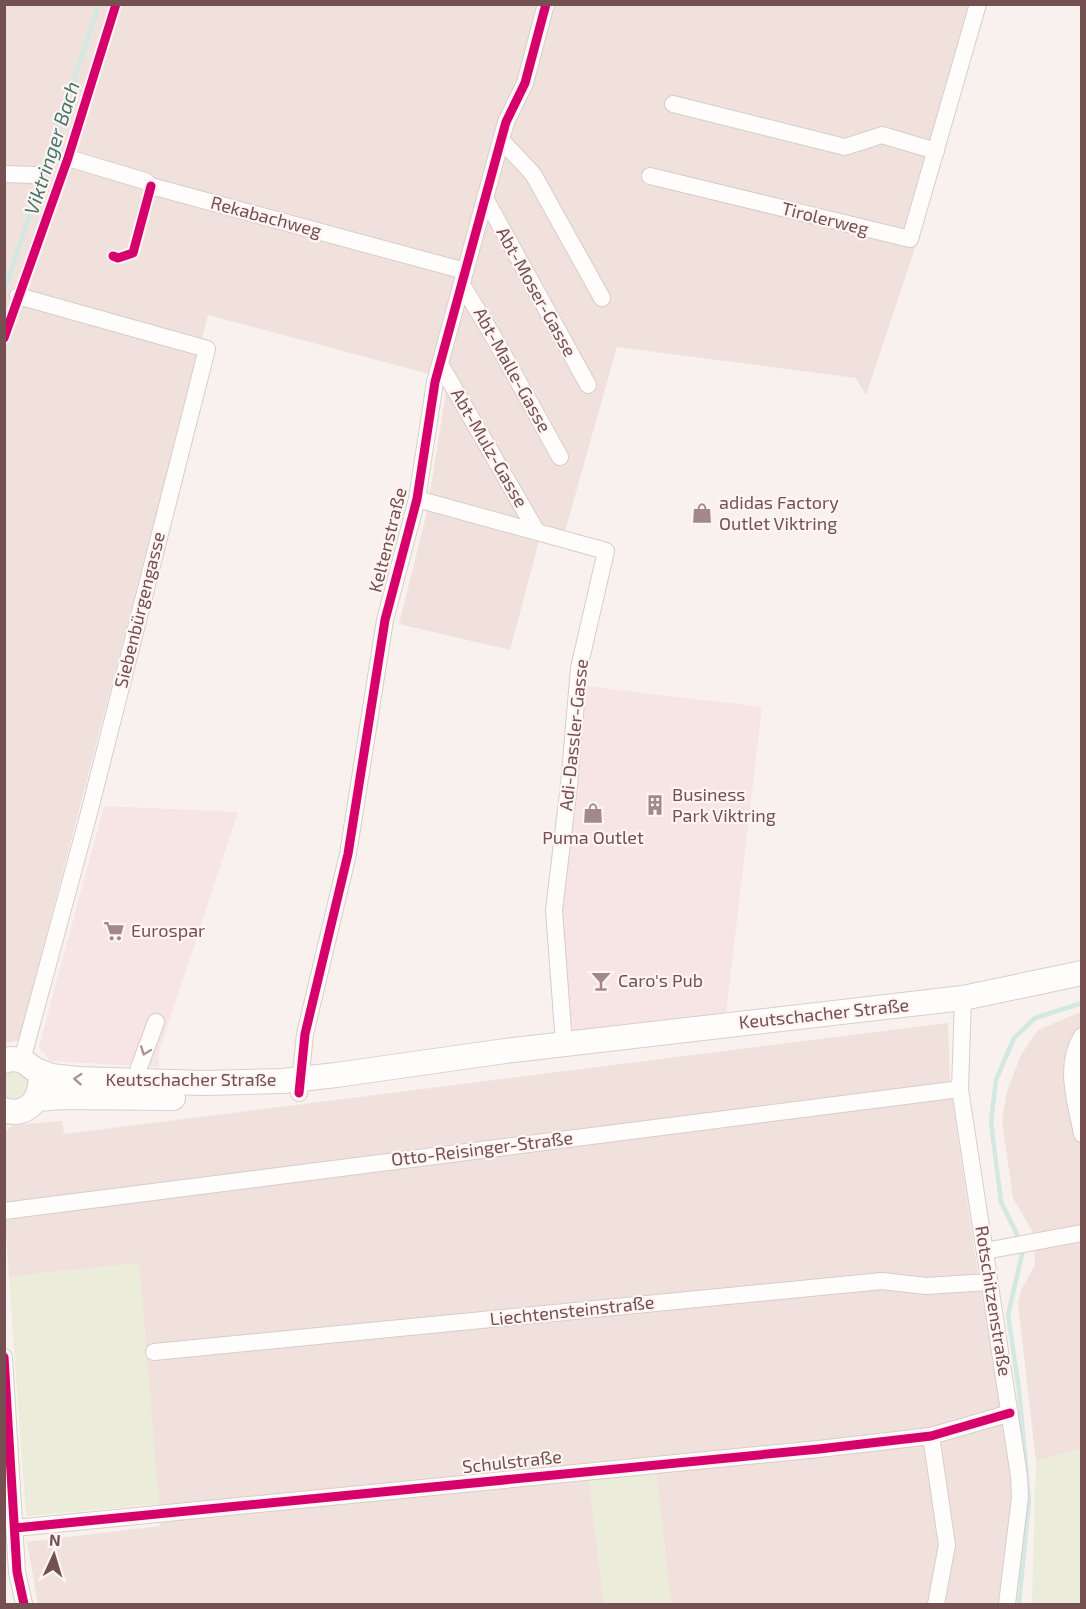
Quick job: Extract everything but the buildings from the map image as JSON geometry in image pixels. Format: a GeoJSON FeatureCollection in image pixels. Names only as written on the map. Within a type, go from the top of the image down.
{"type":"FeatureCollection","features":[{"type":"Feature","properties":{"kind":"main road","name":"Keutschacher Straße"},"geometry":{"type":"LineString","coordinates":[[20,1063],[51,1076],[134,1081],[294,1084],[338,1089],[481,1064],[564,1044],[963,998],[1082,972]]}},
{"type":"Feature","properties":{"kind":"main road"},"geometry":{"type":"LineString","coordinates":[[20,1063],[40,1083],[37,1099]]}},
{"type":"Feature","properties":{"kind":"main road","name":"Keutschacher Straße"},"geometry":{"type":"LineString","coordinates":[[6,1114],[30,1107],[37,1099],[62,1097],[228,1098],[294,1084]]}},
{"type":"Feature","properties":{"kind":"street","name":"Keltenstraße"},"geometry":{"type":"LineString","coordinates":[[294,1084],[348,854],[385,620],[417,499],[435,382],[506,122],[525,82],[546,4]]}},
{"type":"Feature","properties":{"kind":"street","name":"Tirolerweg"},"geometry":{"type":"LineString","coordinates":[[650,176],[910,239],[978,4]]}},
{"type":"Feature","properties":{"kind":"street"},"geometry":{"type":"LineString","coordinates":[[673,104],[845,147],[882,135],[936,151]]}},
{"type":"Feature","properties":{"kind":"street"},"geometry":{"type":"LineString","coordinates":[[501,140],[533,174],[603,298]]}},
{"type":"Feature","properties":{"kind":"street","name":"Rekabachweg"},"geometry":{"type":"LineString","coordinates":[[68,158],[145,181],[151,186],[463,278]]}},
{"type":"Feature","properties":{"kind":"street"},"geometry":{"type":"LineString","coordinates":[[4,174],[36,175]]}},
{"type":"Feature","properties":{"kind":"street","name":"Abt-Moser-Gasse"},"geometry":{"type":"LineString","coordinates":[[485,198],[588,385]]}},
{"type":"Feature","properties":{"kind":"street","name":"Abt-Malle-Gasse"},"geometry":{"type":"LineString","coordinates":[[463,278],[560,457]]}},
{"type":"Feature","properties":{"kind":"street","name":"Siebenbürgengasse"},"geometry":{"type":"LineString","coordinates":[[18,296],[207,350],[89,813],[20,1063]]}},
{"type":"Feature","properties":{"kind":"street","name":"Abt-Mulz-Gasse"},"geometry":{"type":"LineString","coordinates":[[440,364],[537,532]]}},
{"type":"Feature","properties":{"kind":"street","name":"Adi-Dassler-Gasse"},"geometry":{"type":"LineString","coordinates":[[417,499],[606,551],[579,668],[569,785],[554,910],[564,1044]]}},
{"type":"Feature","properties":{"kind":"street","name":"Rotschitzenstraße"},"geometry":{"type":"LineString","coordinates":[[963,998],[960,1089],[1019,1476],[1020,1497],[1007,1605]]}},
{"type":"Feature","properties":{"kind":"street"},"geometry":{"type":"LineString","coordinates":[[134,1081],[158,1015]]}},
{"type":"Feature","properties":{"kind":"street"},"geometry":{"type":"LineString","coordinates":[[1082,1036],[1072,1059],[1071,1078],[1082,1134]]}},
{"type":"Feature","properties":{"kind":"street","name":"Otto-Reisinger-Straße"},"geometry":{"type":"LineString","coordinates":[[4,1210],[960,1089]]}},
{"type":"Feature","properties":{"kind":"street"},"geometry":{"type":"LineString","coordinates":[[985,1251],[1082,1233]]}},
{"type":"Feature","properties":{"kind":"street","name":"Liechtensteinstraße"},"geometry":{"type":"LineString","coordinates":[[154,1352],[882,1281],[926,1286],[989,1282]]}},
{"type":"Feature","properties":{"kind":"street"},"geometry":{"type":"LineString","coordinates":[[5,1359],[17,1572],[24,1605]]}},
{"type":"Feature","properties":{"kind":"street","name":"Schulstraße"},"geometry":{"type":"LineString","coordinates":[[15,1528],[931,1436],[1010,1413]]}},
{"type":"Feature","properties":{"kind":"street"},"geometry":{"type":"LineString","coordinates":[[931,1436],[947,1545],[936,1605]]}},
{"type":"Feature","properties":{"kind":"shaded area"},"geometry":{"type":"Polygon","coordinates":[[[4,5],[987,5],[915,248],[866,395],[856,378],[617,347],[565,531],[543,526],[510,650],[399,624],[427,512],[448,379],[208,315],[19,1040],[5,1043],[4,5]]]}},
{"type":"Feature","properties":{"kind":"shaded area"},"geometry":{"type":"Polygon","coordinates":[[[585,686],[762,707],[726,1014],[570,1031],[561,908],[585,686]]]}},
{"type":"Feature","properties":{"kind":"shaded area"},"geometry":{"type":"Polygon","coordinates":[[[104,806],[238,812],[159,1052],[159,1067],[50,1061],[39,1047],[104,806]]]}},
{"type":"Feature","properties":{"kind":"shaded area"},"geometry":{"type":"Polygon","coordinates":[[[1081,1012],[1081,1449],[1036,1461],[1018,1304],[1021,1290],[1035,1265],[1034,1234],[1013,1198],[1002,1121],[1007,1091],[1021,1055],[1038,1030],[1081,1012]]]}},
{"type":"Feature","properties":{"kind":"shaded area"},"geometry":{"type":"Polygon","coordinates":[[[948,1023],[950,1083],[978,1274],[1014,1471],[1005,1604],[671,1604],[656,1471],[589,1478],[604,1604],[38,1604],[27,1542],[160,1526],[139,1263],[9,1277],[4,1206],[4,1133],[13,1125],[62,1121],[64,1134],[948,1023]]]}},
{"type":"Feature","properties":{"kind":"green space"},"geometry":{"type":"Polygon","coordinates":[[[17,1068],[32,1082],[21,1101],[5,1099],[4,1071],[17,1068]]]}},
{"type":"Feature","properties":{"kind":"green space"},"geometry":{"type":"Polygon","coordinates":[[[139,1263],[159,1504],[26,1516],[9,1277],[139,1263]]]}},
{"type":"Feature","properties":{"kind":"green space"},"geometry":{"type":"Polygon","coordinates":[[[1081,1449],[1081,1604],[1032,1604],[1036,1461],[1081,1449]]]}},
{"type":"Feature","properties":{"kind":"green space"},"geometry":{"type":"Polygon","coordinates":[[[656,1470],[671,1604],[604,1604],[589,1478],[656,1470]]]}},
{"type":"Feature","properties":{"kind":"waterway","name":"Viktringer Bach"},"geometry":{"type":"LineString","coordinates":[[4,292],[99,4]]}},
{"type":"Feature","properties":{"kind":"waterway"},"geometry":{"type":"LineString","coordinates":[[1019,1604],[1029,1500],[1019,1390],[1008,1315],[1022,1254],[1017,1234],[1001,1202],[991,1122],[996,1080],[1014,1038],[1035,1018],[1082,1003]]}},
{"type":"Feature","properties":{"kind":"cycle path"},"geometry":{"type":"LineString","coordinates":[[4,338],[68,158],[116,4]]}},
{"type":"Feature","properties":{"kind":"cycle path"},"geometry":{"type":"LineString","coordinates":[[299,1093],[305,1034],[348,854],[385,620],[417,499],[435,382],[506,122],[525,83],[546,4]]}},
{"type":"Feature","properties":{"kind":"cycle path"},"geometry":{"type":"LineString","coordinates":[[113,256],[118,258],[133,253],[151,186]]}},
{"type":"Feature","properties":{"kind":"cycle path"},"geometry":{"type":"LineString","coordinates":[[4,1357],[17,1572],[24,1604]]}},
{"type":"Feature","properties":{"kind":"cycle path"},"geometry":{"type":"LineString","coordinates":[[15,1528],[819,1449],[931,1436],[1010,1413]]}},
{"type":"Feature","properties":{"kind":"place","name":"adidas Factory Outlet Viktring"},"geometry":{"type":"Point","coordinates":[702,513]}},
{"type":"Feature","properties":{"kind":"place","name":"Business Park Viktring"},"geometry":{"type":"Point","coordinates":[655,805]}},
{"type":"Feature","properties":{"kind":"place","name":"Puma Outlet"},"geometry":{"type":"Point","coordinates":[593,813]}},
{"type":"Feature","properties":{"kind":"place","name":"Eurospar"},"geometry":{"type":"Point","coordinates":[114,931]}},
{"type":"Feature","properties":{"kind":"place","name":"Caro's Pub"},"geometry":{"type":"Point","coordinates":[601,981]}}]}
